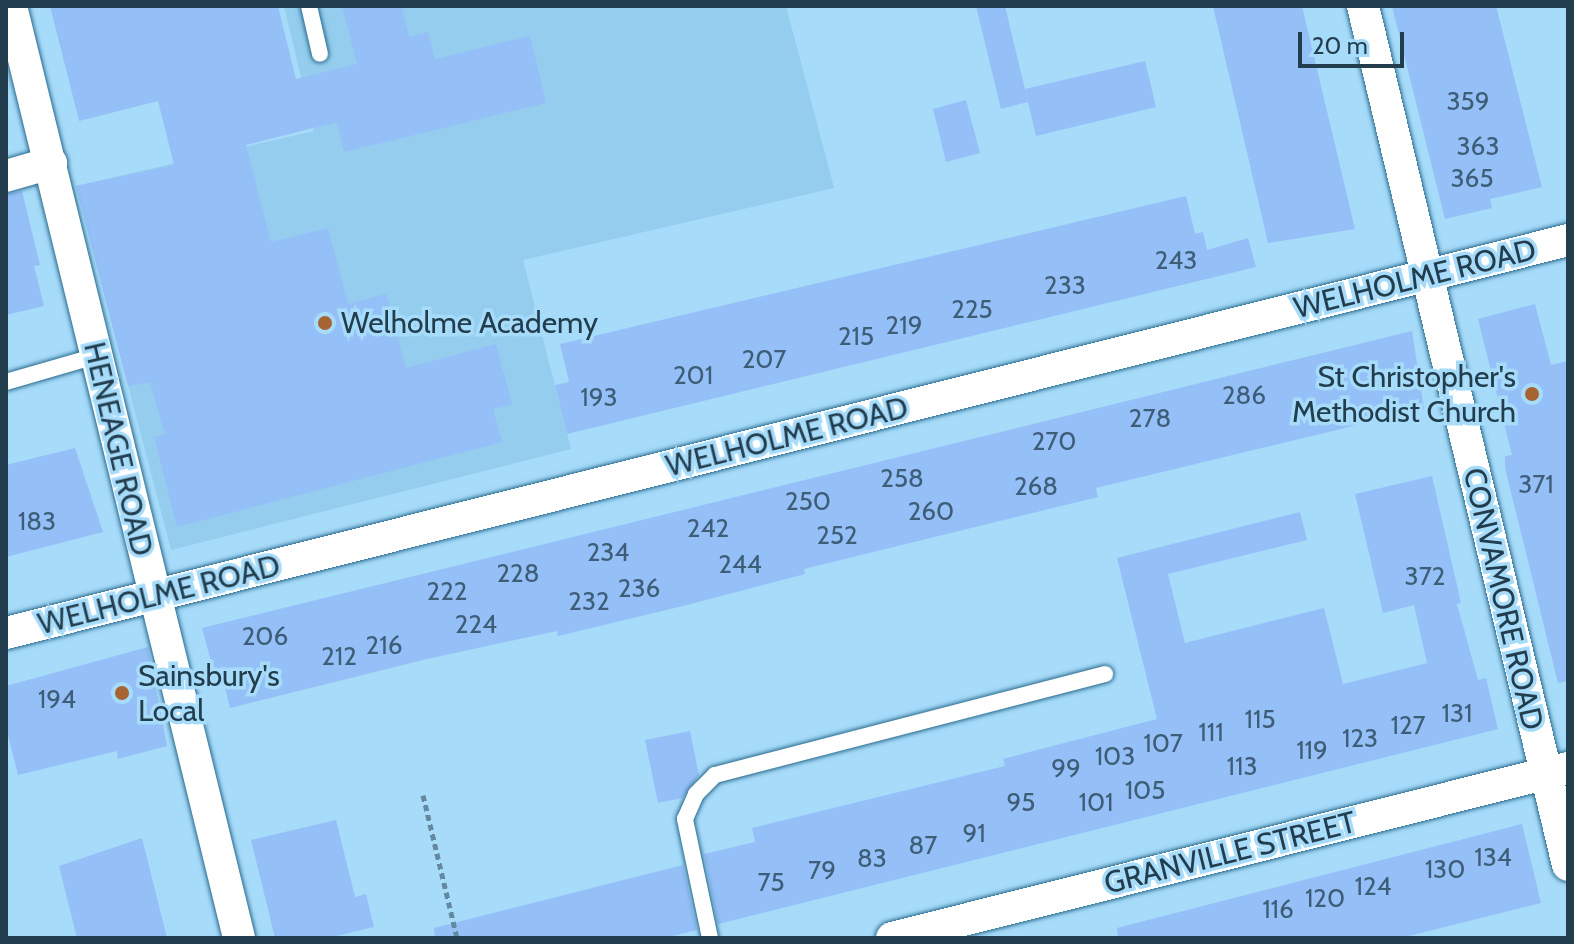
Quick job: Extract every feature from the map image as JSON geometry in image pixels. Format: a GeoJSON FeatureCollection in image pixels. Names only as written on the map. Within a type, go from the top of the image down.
{"type":"FeatureCollection","features":[{"type":"Feature","properties":{"kind":"street","name":"HENEAGE ROAD"},"geometry":{"type":"LineString","coordinates":[[11,6],[239,938]]}},
{"type":"Feature","properties":{"kind":"street","name":"CONVAMORE ROAD"},"geometry":{"type":"LineString","coordinates":[[1363,6],[1556,771],[1568,865]]}},
{"type":"Feature","properties":{"kind":"street"},"geometry":{"type":"LineString","coordinates":[[6,176],[51,163]]}},
{"type":"Feature","properties":{"kind":"street","name":"WELHOLME ROAD"},"geometry":{"type":"LineString","coordinates":[[6,633],[1568,240]]}},
{"type":"Feature","properties":{"kind":"street","name":"GRANVILLE STREET"},"geometry":{"type":"LineString","coordinates":[[892,938],[1556,771]]}},
{"type":"Feature","properties":{"kind":"lane"},"geometry":{"type":"LineString","coordinates":[[309,6],[320,54]]}},
{"type":"Feature","properties":{"kind":"lane"},"geometry":{"type":"LineString","coordinates":[[6,382],[96,356]]}},
{"type":"Feature","properties":{"kind":"lane"},"geometry":{"type":"LineString","coordinates":[[710,938],[685,819],[696,794],[715,775],[1105,674]]}},
{"type":"Feature","properties":{"kind":"path"},"geometry":{"type":"LineString","coordinates":[[423,795],[457,938]]}},
{"type":"Feature","properties":{"kind":"shaded area","name":"Welholme Academy"},"geometry":{"type":"Polygon","coordinates":[[[284,6],[786,6],[834,188],[523,260],[571,449],[171,550],[76,186],[314,131],[284,6]]]}},
{"type":"Feature","properties":{"kind":"building"},"geometry":{"type":"Polygon","coordinates":[[[50,6],[278,6],[296,79],[357,64],[342,6],[402,6],[409,37],[428,32],[435,59],[530,36],[546,103],[344,152],[337,122],[246,145],[271,242],[328,228],[348,304],[386,294],[406,368],[496,344],[512,404],[493,409],[502,442],[177,527],[154,437],[165,434],[150,382],[128,386],[76,186],[174,165],[158,101],[79,121],[50,6]]]}},
{"type":"Feature","properties":{"kind":"building"},"geometry":{"type":"Polygon","coordinates":[[[976,6],[1005,6],[1028,102],[1001,109],[976,6]]]}},
{"type":"Feature","properties":{"kind":"building"},"geometry":{"type":"Polygon","coordinates":[[[1213,6],[1302,6],[1355,229],[1268,243],[1213,6]]]}},
{"type":"Feature","properties":{"kind":"building"},"geometry":{"type":"Polygon","coordinates":[[[1392,6],[1496,6],[1542,187],[1490,199],[1492,208],[1445,219],[1392,6]]]}},
{"type":"Feature","properties":{"kind":"building"},"geometry":{"type":"Polygon","coordinates":[[[1145,61],[1156,107],[1036,136],[1025,89],[1145,61]]]}},
{"type":"Feature","properties":{"kind":"building"},"geometry":{"type":"Polygon","coordinates":[[[966,100],[980,153],[946,162],[933,109],[966,100]]]}},
{"type":"Feature","properties":{"kind":"building"},"geometry":{"type":"Polygon","coordinates":[[[22,191],[40,265],[34,266],[44,306],[6,315],[6,194],[22,191]]]}},
{"type":"Feature","properties":{"kind":"building"},"geometry":{"type":"Polygon","coordinates":[[[1186,196],[1195,234],[1203,232],[1207,250],[1248,238],[1256,267],[567,434],[555,385],[569,382],[560,344],[1186,196]]]}},
{"type":"Feature","properties":{"kind":"building"},"geometry":{"type":"Polygon","coordinates":[[[1535,304],[1551,365],[1568,361],[1568,681],[1558,683],[1505,468],[1505,456],[1512,455],[1478,319],[1535,304]]]}},
{"type":"Feature","properties":{"kind":"building"},"geometry":{"type":"Polygon","coordinates":[[[1412,331],[1424,409],[1096,488],[1098,497],[804,569],[805,574],[687,605],[558,636],[557,631],[427,659],[230,708],[220,668],[213,669],[202,628],[1412,331]]]}},
{"type":"Feature","properties":{"kind":"building"},"geometry":{"type":"Polygon","coordinates":[[[75,448],[103,532],[6,557],[6,465],[75,448]]]}},
{"type":"Feature","properties":{"kind":"building"},"geometry":{"type":"Polygon","coordinates":[[[1432,476],[1461,603],[1457,604],[1478,680],[1486,678],[1498,729],[718,924],[704,854],[755,842],[752,828],[1005,766],[1003,759],[1157,719],[1117,558],[1300,512],[1307,540],[1168,574],[1185,643],[1324,608],[1343,684],[1427,663],[1414,605],[1383,613],[1355,494],[1432,476]]]}},
{"type":"Feature","properties":{"kind":"building"},"geometry":{"type":"Polygon","coordinates":[[[148,647],[167,746],[118,759],[117,751],[18,775],[6,727],[6,686],[148,647]]]}},
{"type":"Feature","properties":{"kind":"building"},"geometry":{"type":"Polygon","coordinates":[[[690,731],[699,775],[682,798],[658,803],[645,740],[690,731]]]}},
{"type":"Feature","properties":{"kind":"building"},"geometry":{"type":"Polygon","coordinates":[[[336,820],[355,897],[366,894],[374,927],[328,938],[275,938],[251,840],[336,820]]]}},
{"type":"Feature","properties":{"kind":"building"},"geometry":{"type":"Polygon","coordinates":[[[1522,824],[1541,903],[1401,938],[1118,938],[1117,928],[1522,824]]]}},
{"type":"Feature","properties":{"kind":"building"},"geometry":{"type":"Polygon","coordinates":[[[142,838],[167,938],[77,938],[59,866],[142,838]]]}},
{"type":"Feature","properties":{"kind":"building"},"geometry":{"type":"Polygon","coordinates":[[[683,865],[697,930],[665,938],[435,938],[434,928],[683,865]]]}},
{"type":"Feature","properties":{"kind":"place","name":"Welholme Academy"},"geometry":{"type":"Point","coordinates":[325,323]}},
{"type":"Feature","properties":{"kind":"place","name":"St Christopher's Methodist Church"},"geometry":{"type":"Point","coordinates":[1532,394]}},
{"type":"Feature","properties":{"kind":"place","name":"Sainsbury's Local"},"geometry":{"type":"Point","coordinates":[122,693]}}]}
